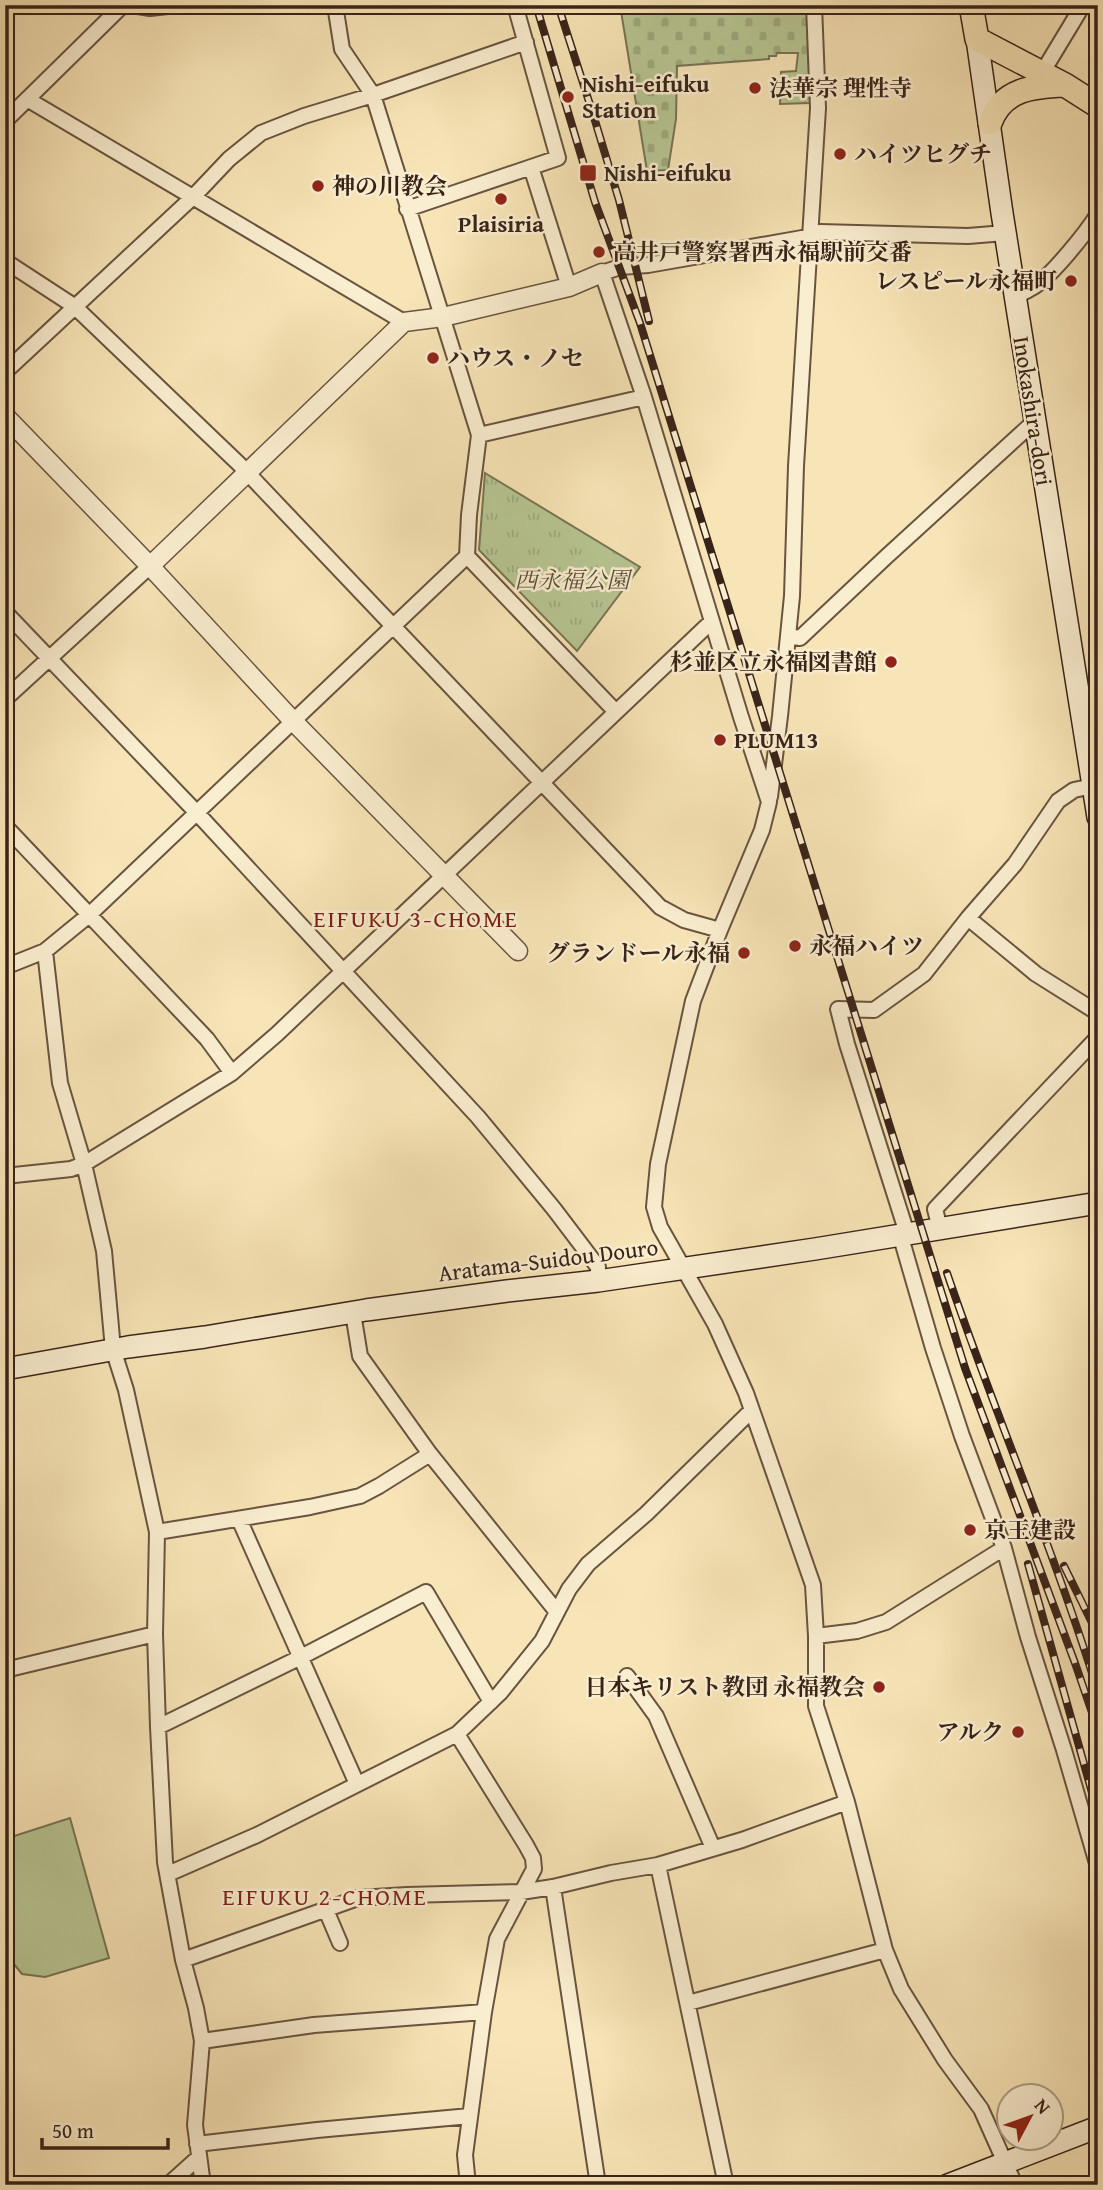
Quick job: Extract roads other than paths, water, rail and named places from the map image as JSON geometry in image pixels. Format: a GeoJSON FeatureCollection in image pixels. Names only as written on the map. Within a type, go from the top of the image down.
{"type":"FeatureCollection","features":[{"type":"Feature","properties":{"kind":"main road","name":"Inokashira-dori"},"geometry":{"type":"LineString","coordinates":[[971,5],[1035,421],[1093,752],[1093,786],[1098,817]]}},
{"type":"Feature","properties":{"kind":"main road"},"geometry":{"type":"LineString","coordinates":[[976,39],[1065,85],[1098,106]]}},
{"type":"Feature","properties":{"kind":"main road"},"geometry":{"type":"LineString","coordinates":[[990,123],[1005,99],[1015,92],[1027,88],[1065,85]]}},
{"type":"Feature","properties":{"kind":"main road","name":"Aratama-Suidou Douro"},"geometry":{"type":"LineString","coordinates":[[5,1369],[113,1349],[507,1291],[682,1269],[1098,1203]]}},
{"type":"Feature","properties":{"kind":"main road"},"geometry":{"type":"LineString","coordinates":[[948,2185],[1098,2127]]}},
{"type":"Feature","properties":{"kind":"street"},"geometry":{"type":"LineString","coordinates":[[5,121],[123,5]]}},
{"type":"Feature","properties":{"kind":"street"},"geometry":{"type":"LineString","coordinates":[[132,5],[150,8],[177,5]]}},
{"type":"Feature","properties":{"kind":"street"},"geometry":{"type":"LineString","coordinates":[[5,967],[45,951],[89,915],[467,556],[479,435],[373,95],[342,49],[335,5]]}},
{"type":"Feature","properties":{"kind":"street"},"geometry":{"type":"LineString","coordinates":[[407,209],[558,158],[515,5]]}},
{"type":"Feature","properties":{"kind":"street"},"geometry":{"type":"LineString","coordinates":[[814,5],[818,108],[796,466],[792,596],[769,802],[762,830],[693,1001],[658,1164],[654,1207],[660,1227],[715,1324],[746,1393],[813,1585],[816,1706],[847,1802],[886,1950],[901,1989],[945,2060],[981,2109],[1014,2185]]}},
{"type":"Feature","properties":{"kind":"street"},"geometry":{"type":"LineString","coordinates":[[1042,73],[1083,5]]}},
{"type":"Feature","properties":{"kind":"street"},"geometry":{"type":"LineString","coordinates":[[5,372],[193,197],[229,159],[261,133],[304,116],[526,42]]}},
{"type":"Feature","properties":{"kind":"street"},"geometry":{"type":"LineString","coordinates":[[27,99],[404,322]]}},
{"type":"Feature","properties":{"kind":"street"},"geometry":{"type":"LineString","coordinates":[[531,167],[569,287]]}},
{"type":"Feature","properties":{"kind":"street"},"geometry":{"type":"LineString","coordinates":[[1015,297],[1045,278],[1090,227],[1098,214]]}},
{"type":"Feature","properties":{"kind":"street"},"geometry":{"type":"LineString","coordinates":[[5,699],[150,566],[404,322],[443,317],[569,287],[620,267],[648,265],[820,232],[968,236],[1005,233]]}},
{"type":"Feature","properties":{"kind":"street"},"geometry":{"type":"LineString","coordinates":[[5,261],[74,306],[248,473],[660,907],[684,920],[720,930]]}},
{"type":"Feature","properties":{"kind":"street"},"geometry":{"type":"LineString","coordinates":[[602,273],[644,397],[769,802]]}},
{"type":"Feature","properties":{"kind":"street"},"geometry":{"type":"LineString","coordinates":[[479,435],[644,397]]}},
{"type":"Feature","properties":{"kind":"street"},"geometry":{"type":"LineString","coordinates":[[5,416],[150,566],[293,721],[518,951]]}},
{"type":"Feature","properties":{"kind":"street"},"geometry":{"type":"LineString","coordinates":[[788,636],[800,638],[1035,421]]}},
{"type":"Feature","properties":{"kind":"street"},"geometry":{"type":"LineString","coordinates":[[467,556],[616,712]]}},
{"type":"Feature","properties":{"kind":"street"},"geometry":{"type":"LineString","coordinates":[[5,612],[197,813],[478,1116],[598,1267],[598,1281]]}},
{"type":"Feature","properties":{"kind":"street"},"geometry":{"type":"LineString","coordinates":[[5,1176],[71,1169],[83,1164],[232,1073],[344,971],[712,621]]}},
{"type":"Feature","properties":{"kind":"street"},"geometry":{"type":"LineString","coordinates":[[1093,786],[1074,790],[1058,801],[1015,864],[924,974],[874,1010],[838,1009],[904,1224],[905,1234],[902,1241],[933,1348],[1004,1548],[1028,1637],[1098,1867]]}},
{"type":"Feature","properties":{"kind":"street"},"geometry":{"type":"LineString","coordinates":[[5,826],[207,1039],[232,1073]]}},
{"type":"Feature","properties":{"kind":"street"},"geometry":{"type":"LineString","coordinates":[[968,918],[1036,974],[1098,1013]]}},
{"type":"Feature","properties":{"kind":"street"},"geometry":{"type":"LineString","coordinates":[[45,951],[60,1083],[104,1251],[113,1349],[126,1390],[157,1532],[155,1634],[164,1850],[183,1960],[202,2042],[195,2125],[203,2185]]}},
{"type":"Feature","properties":{"kind":"street"},"geometry":{"type":"LineString","coordinates":[[940,1229],[935,1209],[1098,1037]]}},
{"type":"Feature","properties":{"kind":"street"},"geometry":{"type":"LineString","coordinates":[[354,1313],[360,1356],[429,1454],[557,1612]]}},
{"type":"Feature","properties":{"kind":"street"},"geometry":{"type":"LineString","coordinates":[[168,1874],[257,1835],[457,1734],[491,1702],[542,1641],[569,1589],[588,1564],[646,1514],[751,1411]]}},
{"type":"Feature","properties":{"kind":"street"},"geometry":{"type":"LineString","coordinates":[[157,1532],[310,1507],[360,1496],[429,1454]]}},
{"type":"Feature","properties":{"kind":"street"},"geometry":{"type":"LineString","coordinates":[[239,1518],[357,1784]]}},
{"type":"Feature","properties":{"kind":"street"},"geometry":{"type":"LineString","coordinates":[[816,1636],[857,1632],[887,1622],[1004,1548]]}},
{"type":"Feature","properties":{"kind":"street"},"geometry":{"type":"LineString","coordinates":[[158,1727],[426,1592],[491,1702]]}},
{"type":"Feature","properties":{"kind":"street"},"geometry":{"type":"LineString","coordinates":[[5,1670],[155,1634]]}},
{"type":"Feature","properties":{"kind":"street"},"geometry":{"type":"LineString","coordinates":[[627,1676],[656,1716],[713,1848]]}},
{"type":"Feature","properties":{"kind":"street"},"geometry":{"type":"LineString","coordinates":[[457,1734],[507,1811],[533,1857],[534,1869],[497,1939],[484,2012],[465,2155],[468,2185]]}},
{"type":"Feature","properties":{"kind":"street"},"geometry":{"type":"LineString","coordinates":[[183,1960],[358,1898],[521,1892],[552,1887],[658,1865],[742,1840],[847,1802]]}},
{"type":"Feature","properties":{"kind":"street"},"geometry":{"type":"LineString","coordinates":[[658,1865],[726,2185]]}},
{"type":"Feature","properties":{"kind":"street"},"geometry":{"type":"LineString","coordinates":[[552,1887],[598,2185]]}},
{"type":"Feature","properties":{"kind":"street"},"geometry":{"type":"LineString","coordinates":[[326,1910],[340,1943]]}},
{"type":"Feature","properties":{"kind":"street"},"geometry":{"type":"LineString","coordinates":[[688,2003],[886,1950]]}},
{"type":"Feature","properties":{"kind":"street"},"geometry":{"type":"LineString","coordinates":[[202,2042],[314,2025],[484,2012]]}},
{"type":"Feature","properties":{"kind":"street"},"geometry":{"type":"LineString","coordinates":[[168,2185],[198,2151],[317,2130],[470,2116]]}},
{"type":"Feature","properties":{"kind":"railway"},"geometry":{"type":"LineString","coordinates":[[536,5],[595,202],[640,323],[965,1368],[1098,1730]]}},
{"type":"Feature","properties":{"kind":"railway"},"geometry":{"type":"LineString","coordinates":[[558,5],[619,200],[649,321]]}},
{"type":"Feature","properties":{"kind":"railway"},"geometry":{"type":"LineString","coordinates":[[947,1273],[1063,1586],[1098,1692]]}},
{"type":"Feature","properties":{"kind":"railway"},"geometry":{"type":"LineString","coordinates":[[1028,1564],[1098,1814]]}},
{"type":"Feature","properties":{"kind":"railway"},"geometry":{"type":"LineString","coordinates":[[1064,1566],[1098,1635]]}},
{"type":"Feature","properties":{"kind":"place","name":"法華宗 理性寺"},"geometry":{"type":"Point","coordinates":[755,88]}},
{"type":"Feature","properties":{"kind":"place","name":"Nishi-eifuku Station"},"geometry":{"type":"Point","coordinates":[568,97]}},
{"type":"Feature","properties":{"kind":"place","name":"ハイツヒグチ"},"geometry":{"type":"Point","coordinates":[840,154]}},
{"type":"Feature","properties":{"kind":"place","name":"Nishi-eifuku"},"geometry":{"type":"Point","coordinates":[588,173]}},
{"type":"Feature","properties":{"kind":"place","name":"神の川教会"},"geometry":{"type":"Point","coordinates":[318,186]}},
{"type":"Feature","properties":{"kind":"place","name":"Plaisiria"},"geometry":{"type":"Point","coordinates":[501,199]}},
{"type":"Feature","properties":{"kind":"place","name":"高井戸警察署西永福駅前交番"},"geometry":{"type":"Point","coordinates":[599,252]}},
{"type":"Feature","properties":{"kind":"place","name":"レスピール永福町"},"geometry":{"type":"Point","coordinates":[1071,281]}},
{"type":"Feature","properties":{"kind":"place","name":"ハウス・ノセ"},"geometry":{"type":"Point","coordinates":[433,358]}},
{"type":"Feature","properties":{"kind":"place","name":"杉並区立永福図書館"},"geometry":{"type":"Point","coordinates":[891,662]}},
{"type":"Feature","properties":{"kind":"place","name":"PLUM13"},"geometry":{"type":"Point","coordinates":[720,740]}},
{"type":"Feature","properties":{"kind":"place","name":"永福ハイツ"},"geometry":{"type":"Point","coordinates":[795,946]}},
{"type":"Feature","properties":{"kind":"place","name":"グランドール永福"},"geometry":{"type":"Point","coordinates":[744,953]}},
{"type":"Feature","properties":{"kind":"place","name":"京王建設"},"geometry":{"type":"Point","coordinates":[970,1530]}},
{"type":"Feature","properties":{"kind":"place","name":"日本キリスト教団 永福教会"},"geometry":{"type":"Point","coordinates":[879,1687]}},
{"type":"Feature","properties":{"kind":"place","name":"アルク"},"geometry":{"type":"Point","coordinates":[1018,1732]}},
{"type":"Feature","properties":{"kind":"district","name":"EIFUKU 3-CHOME"},"geometry":{"type":"Point","coordinates":[416,919]}},
{"type":"Feature","properties":{"kind":"district","name":"EIFUKU 2-CHOME"},"geometry":{"type":"Point","coordinates":[325,1897]}},
{"type":"Feature","properties":{"kind":"park label","name":"西永福公園"},"geometry":{"type":"Point","coordinates":[572,580]}}]}
